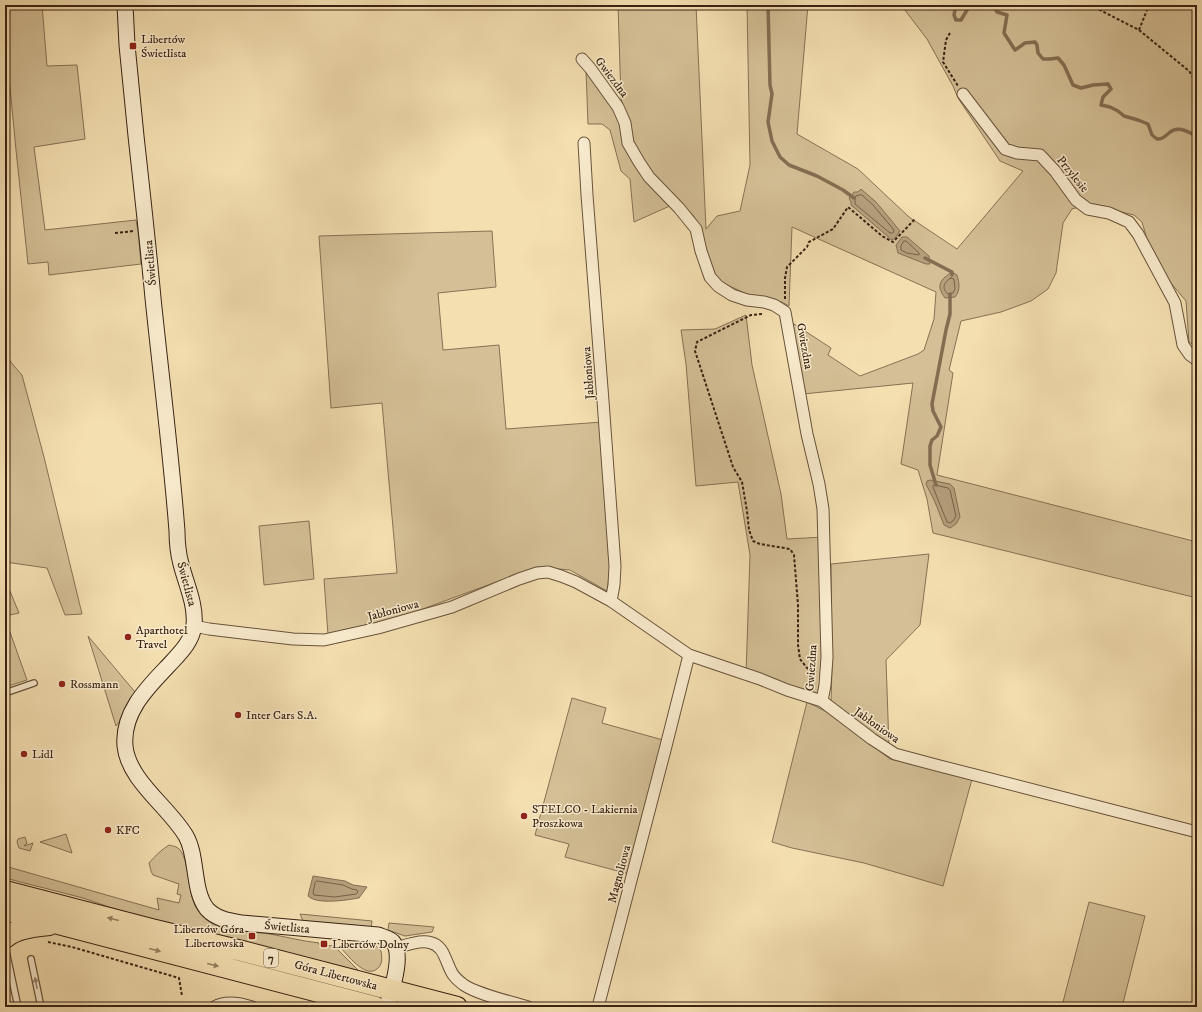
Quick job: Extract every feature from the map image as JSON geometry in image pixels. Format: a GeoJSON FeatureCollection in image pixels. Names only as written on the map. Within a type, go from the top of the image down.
{"type":"FeatureCollection","features":[{"type":"Feature","properties":{"kind":"highway","name":"Góra Libertowska"},"geometry":{"type":"LineString","coordinates":[[5,891],[242,951],[389,998],[457,1007]]}},
{"type":"Feature","properties":{"kind":"highway","name":"Góra Libertowska"},"geometry":{"type":"LineString","coordinates":[[5,910],[376,1007]]}},
{"type":"Feature","properties":{"kind":"highway"},"geometry":{"type":"LineString","coordinates":[[6,944],[17,931],[56,924]]}},
{"type":"Feature","properties":{"kind":"street","name":"Świetlista"},"geometry":{"type":"LineString","coordinates":[[125,5],[127,45],[175,501],[178,551],[194,612],[194,626],[185,648],[146,690],[134,706],[126,726],[126,756],[137,776],[173,818],[186,836],[198,886],[204,903],[211,913],[227,921],[378,935],[388,938],[392,941],[396,948]]}},
{"type":"Feature","properties":{"kind":"street","name":"Gwiezdna"},"geometry":{"type":"LineString","coordinates":[[582,59],[618,107],[625,123],[628,143],[649,177],[679,208],[696,229],[701,251],[710,277],[718,286],[732,295],[747,300],[769,303],[785,312],[807,434],[819,484],[823,509],[826,604],[826,672],[822,701]]}},
{"type":"Feature","properties":{"kind":"street","name":"Przylesie"},"geometry":{"type":"LineString","coordinates":[[963,94],[1005,149],[1017,153],[1040,155],[1055,171],[1076,200],[1088,209],[1109,213],[1129,222],[1138,234],[1175,303],[1183,345],[1190,355],[1197,360]]}},
{"type":"Feature","properties":{"kind":"street","name":"Jabłoniowa"},"geometry":{"type":"LineString","coordinates":[[584,142],[615,566],[614,585],[610,601]]}},
{"type":"Feature","properties":{"kind":"street","name":"Jabłoniowa"},"geometry":{"type":"LineString","coordinates":[[194,626],[293,639],[324,640],[378,628],[452,607],[519,579],[537,573],[548,572],[576,582],[610,601],[689,655],[822,701],[872,739],[895,754],[1197,832]]}},
{"type":"Feature","properties":{"kind":"street","name":"Magnoliowa"},"geometry":{"type":"LineString","coordinates":[[598,1007],[689,655]]}},
{"type":"Feature","properties":{"kind":"street"},"geometry":{"type":"LineString","coordinates":[[389,998],[397,960],[396,948],[416,942],[430,942],[441,948],[451,973],[466,986],[482,993],[528,1007]]}},
{"type":"Feature","properties":{"kind":"street"},"geometry":{"type":"LineString","coordinates":[[214,1007],[229,1002],[244,1004],[252,1007]]}},
{"type":"Feature","properties":{"kind":"lane"},"geometry":{"type":"LineString","coordinates":[[5,693],[34,684]]}},
{"type":"Feature","properties":{"kind":"lane"},"geometry":{"type":"LineString","coordinates":[[6,944],[18,1007]]}},
{"type":"Feature","properties":{"kind":"lane"},"geometry":{"type":"LineString","coordinates":[[31,959],[41,1007]]}},
{"type":"Feature","properties":{"kind":"path"},"geometry":{"type":"LineString","coordinates":[[1090,5],[1139,30],[1189,71],[1197,83]]}},
{"type":"Feature","properties":{"kind":"path"},"geometry":{"type":"LineString","coordinates":[[1139,30],[1149,5]]}},
{"type":"Feature","properties":{"kind":"path"},"geometry":{"type":"LineString","coordinates":[[950,33],[946,40],[943,62],[963,94]]}},
{"type":"Feature","properties":{"kind":"path"},"geometry":{"type":"LineString","coordinates":[[826,672],[815,672],[807,668],[800,659],[794,555],[790,549],[760,544],[753,541],[749,530],[742,482],[733,467],[695,351],[697,342],[751,315],[766,313],[778,315],[785,312],[785,278],[787,267],[807,247],[809,242],[833,228],[848,207],[882,236],[893,242],[915,219]]}},
{"type":"Feature","properties":{"kind":"path"},"geometry":{"type":"LineString","coordinates":[[115,233],[147,229]]}},
{"type":"Feature","properties":{"kind":"path"},"geometry":{"type":"LineString","coordinates":[[42,940],[72,947],[179,978],[182,996]]}},
{"type":"Feature","properties":{"kind":"shaded area"},"geometry":{"type":"Polygon","coordinates":[[[5,5],[42,5],[47,66],[77,65],[85,139],[34,147],[45,230],[136,220],[141,264],[49,275],[48,262],[28,264],[5,36],[5,5]]]}},
{"type":"Feature","properties":{"kind":"shaded area"},"geometry":{"type":"Polygon","coordinates":[[[618,5],[696,5],[706,229],[717,216],[740,211],[750,165],[747,5],[808,5],[797,134],[858,169],[909,217],[957,249],[1023,171],[1000,161],[958,98],[927,39],[901,5],[1197,5],[1197,347],[1189,342],[1186,301],[1170,282],[1152,256],[1142,222],[1134,215],[1089,204],[1072,209],[1063,223],[1056,273],[1048,289],[1031,301],[1001,312],[961,321],[949,370],[953,373],[937,475],[1197,542],[1197,598],[933,533],[927,499],[918,470],[901,464],[913,383],[803,394],[791,322],[831,348],[828,355],[860,376],[918,354],[924,350],[934,319],[936,292],[792,227],[789,306],[782,302],[751,296],[721,282],[708,264],[702,232],[693,215],[648,170],[636,152],[621,99],[618,5]]]}},
{"type":"Feature","properties":{"kind":"shaded area"},"geometry":{"type":"Polygon","coordinates":[[[586,70],[615,109],[630,155],[672,205],[634,222],[630,179],[621,171],[610,130],[602,124],[588,124],[586,70]]]}},
{"type":"Feature","properties":{"kind":"shaded area"},"geometry":{"type":"Polygon","coordinates":[[[492,231],[496,287],[438,293],[443,350],[499,345],[506,429],[602,422],[611,561],[607,591],[570,570],[537,567],[401,617],[328,635],[324,579],[397,573],[382,403],[331,408],[319,236],[492,231]]]}},
{"type":"Feature","properties":{"kind":"shaded area"},"geometry":{"type":"Polygon","coordinates":[[[746,315],[752,365],[781,494],[787,539],[824,537],[822,701],[746,674],[750,555],[738,482],[696,486],[686,364],[681,330],[715,329],[746,315]]]}},
{"type":"Feature","properties":{"kind":"shaded area"},"geometry":{"type":"Polygon","coordinates":[[[5,354],[22,375],[44,457],[82,614],[65,615],[47,568],[5,562],[5,354]]]}},
{"type":"Feature","properties":{"kind":"shaded area"},"geometry":{"type":"Polygon","coordinates":[[[309,521],[314,579],[264,585],[259,526],[309,521]]]}},
{"type":"Feature","properties":{"kind":"shaded area"},"geometry":{"type":"Polygon","coordinates":[[[929,554],[920,625],[886,660],[889,747],[831,703],[831,564],[929,554]]]}},
{"type":"Feature","properties":{"kind":"shaded area"},"geometry":{"type":"Polygon","coordinates":[[[5,579],[19,613],[5,616],[5,579]]]}},
{"type":"Feature","properties":{"kind":"shaded area"},"geometry":{"type":"Polygon","coordinates":[[[5,618],[27,680],[5,687],[5,618]]]}},
{"type":"Feature","properties":{"kind":"shaded area"},"geometry":{"type":"Polygon","coordinates":[[[88,636],[135,692],[123,717],[116,726],[88,636]]]}},
{"type":"Feature","properties":{"kind":"shaded area"},"geometry":{"type":"Polygon","coordinates":[[[572,698],[606,708],[602,723],[663,740],[629,874],[565,857],[569,844],[535,835],[572,698]]]}},
{"type":"Feature","properties":{"kind":"shaded area"},"geometry":{"type":"Polygon","coordinates":[[[807,702],[831,714],[890,759],[972,779],[943,886],[864,863],[792,848],[772,842],[807,702]]]}},
{"type":"Feature","properties":{"kind":"shaded area"},"geometry":{"type":"Polygon","coordinates":[[[66,834],[72,853],[40,842],[66,834]]]}},
{"type":"Feature","properties":{"kind":"shaded area"},"geometry":{"type":"Polygon","coordinates":[[[25,837],[27,843],[24,846],[33,843],[30,851],[19,848],[17,842],[18,839],[25,837]]]}},
{"type":"Feature","properties":{"kind":"shaded area"},"geometry":{"type":"Polygon","coordinates":[[[169,845],[175,846],[182,853],[185,859],[194,903],[204,917],[212,923],[221,927],[240,931],[270,934],[319,943],[319,945],[334,946],[359,971],[358,972],[141,918],[83,898],[5,878],[5,866],[159,910],[157,898],[179,903],[181,895],[177,894],[179,884],[153,875],[149,863],[158,853],[169,845]]]}},
{"type":"Feature","properties":{"kind":"shaded area"},"geometry":{"type":"Polygon","coordinates":[[[1089,902],[1145,916],[1122,1007],[1076,1007],[1063,1002],[1089,902]]]}},
{"type":"Feature","properties":{"kind":"shaded area"},"geometry":{"type":"Polygon","coordinates":[[[300,914],[372,921],[371,928],[304,923],[300,914]]]}},
{"type":"Feature","properties":{"kind":"shaded area"},"geometry":{"type":"Polygon","coordinates":[[[389,923],[434,927],[432,932],[405,936],[388,930],[389,923]]]}},
{"type":"Feature","properties":{"kind":"shaded area"},"geometry":{"type":"Polygon","coordinates":[[[365,944],[375,945],[381,951],[381,963],[377,969],[372,971],[367,971],[356,964],[339,946],[365,944]]]}},
{"type":"Feature","properties":{"kind":"water"},"geometry":{"type":"Polygon","coordinates":[[[861,189],[876,202],[900,231],[892,240],[851,205],[849,198],[854,192],[858,192],[861,189]]]}},
{"type":"Feature","properties":{"kind":"water"},"geometry":{"type":"Polygon","coordinates":[[[902,237],[907,237],[929,256],[930,264],[926,264],[898,253],[896,245],[902,237]]]}},
{"type":"Feature","properties":{"kind":"water"},"geometry":{"type":"Polygon","coordinates":[[[952,272],[957,275],[959,289],[955,297],[945,298],[940,286],[942,280],[952,272]]]}},
{"type":"Feature","properties":{"kind":"water"},"geometry":{"type":"Polygon","coordinates":[[[930,480],[950,484],[954,488],[960,517],[956,524],[950,528],[944,525],[926,484],[927,481],[930,480]]]}},
{"type":"Feature","properties":{"kind":"water"},"geometry":{"type":"Polygon","coordinates":[[[313,876],[345,881],[353,885],[367,887],[359,898],[332,901],[312,899],[308,896],[313,876]]]}},
{"type":"Feature","properties":{"kind":"waterway"},"geometry":{"type":"LineString","coordinates":[[768,5],[770,85],[772,94],[768,122],[772,141],[780,157],[789,165],[817,176],[843,190],[854,198]]}},
{"type":"Feature","properties":{"kind":"waterway"},"geometry":{"type":"LineString","coordinates":[[956,5],[954,15],[956,20],[961,20],[970,5]]}},
{"type":"Feature","properties":{"kind":"waterway"},"geometry":{"type":"LineString","coordinates":[[993,5],[997,12],[1007,15],[1004,33],[1015,50],[1025,43],[1035,42],[1038,53],[1043,59],[1058,58],[1064,65],[1073,85],[1081,88],[1093,85],[1108,84],[1111,89],[1103,97],[1101,105],[1110,107],[1124,116],[1148,124],[1152,135],[1157,139],[1179,129],[1197,136]]}},
{"type":"Feature","properties":{"kind":"waterway"},"geometry":{"type":"LineString","coordinates":[[925,258],[952,272],[952,275]]}},
{"type":"Feature","properties":{"kind":"waterway"},"geometry":{"type":"LineString","coordinates":[[936,485],[930,465],[930,446],[932,440],[937,436],[941,427],[933,411],[932,404],[950,314],[950,294]]}},
{"type":"Feature","properties":{"kind":"place","name":"Libertów Świetlista"},"geometry":{"type":"Point","coordinates":[133,46]}},
{"type":"Feature","properties":{"kind":"place","name":"Aparthotel Travel"},"geometry":{"type":"Point","coordinates":[128,637]}},
{"type":"Feature","properties":{"kind":"place","name":"Rossmann"},"geometry":{"type":"Point","coordinates":[62,684]}},
{"type":"Feature","properties":{"kind":"place","name":"Inter Cars S.A."},"geometry":{"type":"Point","coordinates":[238,715]}},
{"type":"Feature","properties":{"kind":"place","name":"Lidl"},"geometry":{"type":"Point","coordinates":[24,754]}},
{"type":"Feature","properties":{"kind":"place","name":"STELCO - Lakiernia Proszkowa"},"geometry":{"type":"Point","coordinates":[524,816]}},
{"type":"Feature","properties":{"kind":"place","name":"KFC"},"geometry":{"type":"Point","coordinates":[108,830]}},
{"type":"Feature","properties":{"kind":"place","name":"Libertów Góra Libertowska"},"geometry":{"type":"Point","coordinates":[252,936]}},
{"type":"Feature","properties":{"kind":"place","name":"Libertów Dolny"},"geometry":{"type":"Point","coordinates":[324,944]}}]}
